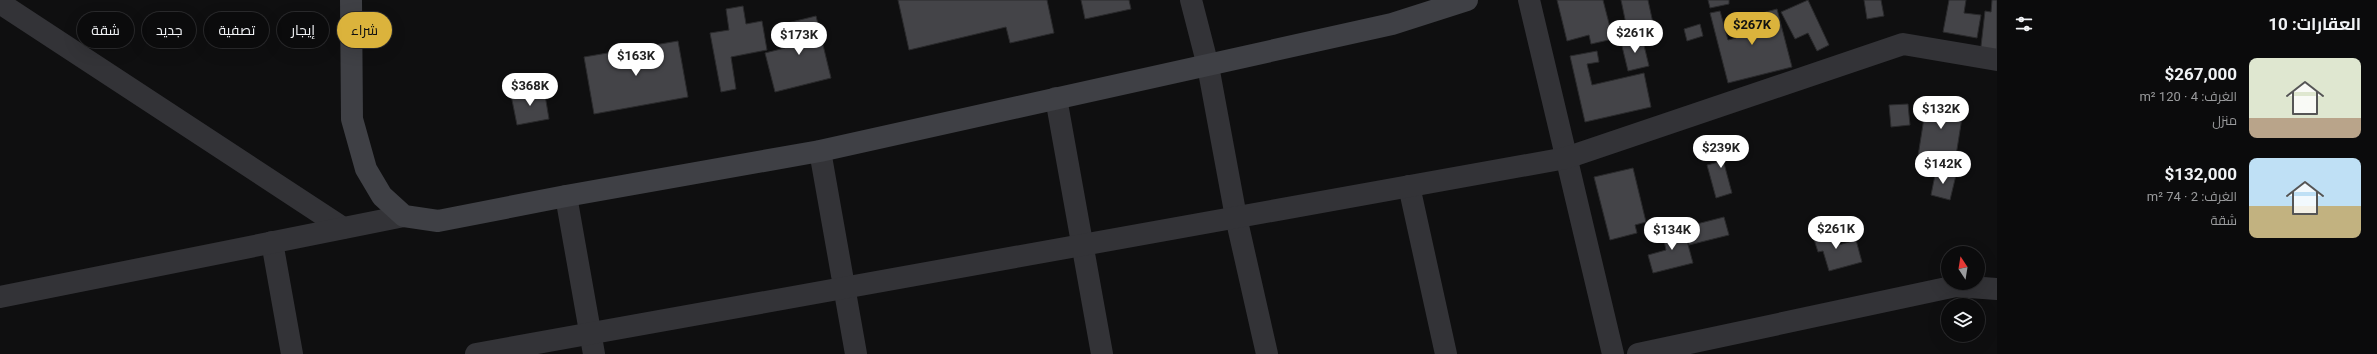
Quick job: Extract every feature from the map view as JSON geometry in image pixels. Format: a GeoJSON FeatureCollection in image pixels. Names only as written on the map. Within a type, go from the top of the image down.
{"type":"FeatureCollection","features":[{"type":"Feature","properties":{"kind":"main road"},"geometry":{"type":"LineString","coordinates":[[351,0],[352,119],[366,169],[382,196],[404,216],[438,221],[566,196],[820,151],[1392,24],[1467,0]]}},
{"type":"Feature","properties":{"kind":"street"},"geometry":{"type":"LineString","coordinates":[[1192,0],[1208,66],[1236,217],[1267,354]]}},
{"type":"Feature","properties":{"kind":"street"},"geometry":{"type":"LineString","coordinates":[[1529,0],[1613,354]]}},
{"type":"Feature","properties":{"kind":"street"},"geometry":{"type":"LineString","coordinates":[[0,3],[343,228]]}},
{"type":"Feature","properties":{"kind":"street"},"geometry":{"type":"LineString","coordinates":[[476,354],[592,344],[844,288],[1566,158],[1903,44],[1997,60]]}},
{"type":"Feature","properties":{"kind":"street"},"geometry":{"type":"LineString","coordinates":[[1056,98],[1102,354]]}},
{"type":"Feature","properties":{"kind":"street"},"geometry":{"type":"LineString","coordinates":[[820,151],[856,354]]}},
{"type":"Feature","properties":{"kind":"street"},"geometry":{"type":"LineString","coordinates":[[1409,186],[1446,354]]}},
{"type":"Feature","properties":{"kind":"street"},"geometry":{"type":"LineString","coordinates":[[566,196],[592,344]]}},
{"type":"Feature","properties":{"kind":"street"},"geometry":{"type":"LineString","coordinates":[[0,297],[404,216]]}},
{"type":"Feature","properties":{"kind":"street"},"geometry":{"type":"LineString","coordinates":[[272,242],[292,354]]}},
{"type":"Feature","properties":{"kind":"street"},"geometry":{"type":"LineString","coordinates":[[1638,354],[1956,286],[1997,288]]}},
{"type":"Feature","properties":{"kind":"building"},"geometry":{"type":"Polygon","coordinates":[[[898,0],[1047,0],[1054,33],[1010,43],[1006,27],[909,50],[898,0]]]}},
{"type":"Feature","properties":{"kind":"building"},"geometry":{"type":"Polygon","coordinates":[[[1081,0],[1129,0],[1131,9],[1085,19],[1081,0]]]}},
{"type":"Feature","properties":{"kind":"building"},"geometry":{"type":"Polygon","coordinates":[[[1557,0],[1603,0],[1613,39],[1591,44],[1589,35],[1567,41],[1557,0]]]}},
{"type":"Feature","properties":{"kind":"building"},"geometry":{"type":"Polygon","coordinates":[[[1621,0],[1648,0],[1653,23],[1627,29],[1621,0]]]}},
{"type":"Feature","properties":{"kind":"building"},"geometry":{"type":"Polygon","coordinates":[[[1708,0],[1729,0],[1729,4],[1710,8],[1708,0]]]}},
{"type":"Feature","properties":{"kind":"building"},"geometry":{"type":"Polygon","coordinates":[[[1808,0],[1829,45],[1817,51],[1808,33],[1795,39],[1781,12],[1808,0]]]}},
{"type":"Feature","properties":{"kind":"building"},"geometry":{"type":"Polygon","coordinates":[[[1864,0],[1881,0],[1884,16],[1867,19],[1864,0]]]}},
{"type":"Feature","properties":{"kind":"building"},"geometry":{"type":"Polygon","coordinates":[[[1949,0],[1966,0],[1964,13],[1981,15],[1977,38],[1943,32],[1949,0]]]}},
{"type":"Feature","properties":{"kind":"building"},"geometry":{"type":"Polygon","coordinates":[[[1992,0],[1997,0],[1997,57],[1980,55],[1985,11],[1991,12],[1992,0]]]}},
{"type":"Feature","properties":{"kind":"building"},"geometry":{"type":"Polygon","coordinates":[[[743,6],[746,24],[762,21],[767,50],[731,57],[736,89],[721,92],[710,33],[729,30],[726,9],[743,6]]]}},
{"type":"Feature","properties":{"kind":"building"},"geometry":{"type":"Polygon","coordinates":[[[1777,9],[1792,67],[1728,83],[1710,13],[1720,11],[1728,40],[1736,38],[1732,21],[1777,9]]]}},
{"type":"Feature","properties":{"kind":"building"},"geometry":{"type":"Polygon","coordinates":[[[816,16],[831,78],[775,92],[765,53],[785,48],[779,25],[816,16]]]}},
{"type":"Feature","properties":{"kind":"building"},"geometry":{"type":"Polygon","coordinates":[[[1700,24],[1703,36],[1687,41],[1684,29],[1700,24]]]}},
{"type":"Feature","properties":{"kind":"building"},"geometry":{"type":"Polygon","coordinates":[[[1642,37],[1649,66],[1628,71],[1621,42],[1642,37]]]}},
{"type":"Feature","properties":{"kind":"building"},"geometry":{"type":"Polygon","coordinates":[[[678,41],[688,97],[594,114],[584,57],[678,41]]]}},
{"type":"Feature","properties":{"kind":"building"},"geometry":{"type":"Polygon","coordinates":[[[1597,51],[1599,62],[1587,64],[1592,85],[1644,73],[1651,107],[1585,122],[1570,56],[1597,51]]]}},
{"type":"Feature","properties":{"kind":"building"},"geometry":{"type":"Polygon","coordinates":[[[544,89],[549,119],[517,125],[511,95],[544,89]]]}},
{"type":"Feature","properties":{"kind":"building"},"geometry":{"type":"Polygon","coordinates":[[[1927,99],[1964,105],[1955,162],[1918,156],[1927,99]]]}},
{"type":"Feature","properties":{"kind":"building"},"geometry":{"type":"Polygon","coordinates":[[[1908,104],[1910,125],[1891,127],[1889,105],[1908,104]]]}},
{"type":"Feature","properties":{"kind":"building"},"geometry":{"type":"Polygon","coordinates":[[[1734,140],[1737,152],[1722,156],[1732,193],[1716,198],[1707,165],[1719,162],[1714,145],[1734,140]]]}},
{"type":"Feature","properties":{"kind":"building"},"geometry":{"type":"Polygon","coordinates":[[[1633,168],[1646,222],[1635,225],[1637,233],[1610,240],[1594,177],[1633,168]]]}},
{"type":"Feature","properties":{"kind":"building"},"geometry":{"type":"Polygon","coordinates":[[[1936,170],[1956,175],[1950,200],[1931,195],[1936,170]]]}},
{"type":"Feature","properties":{"kind":"building"},"geometry":{"type":"Polygon","coordinates":[[[1724,217],[1729,235],[1689,245],[1685,227],[1724,217]]]}},
{"type":"Feature","properties":{"kind":"building"},"geometry":{"type":"Polygon","coordinates":[[[1683,226],[1693,263],[1653,273],[1648,255],[1666,250],[1662,231],[1683,226]]]}},
{"type":"Feature","properties":{"kind":"building"},"geometry":{"type":"Polygon","coordinates":[[[1830,227],[1835,246],[1856,240],[1862,262],[1829,271],[1823,251],[1818,252],[1812,233],[1830,227]]]}}]}
